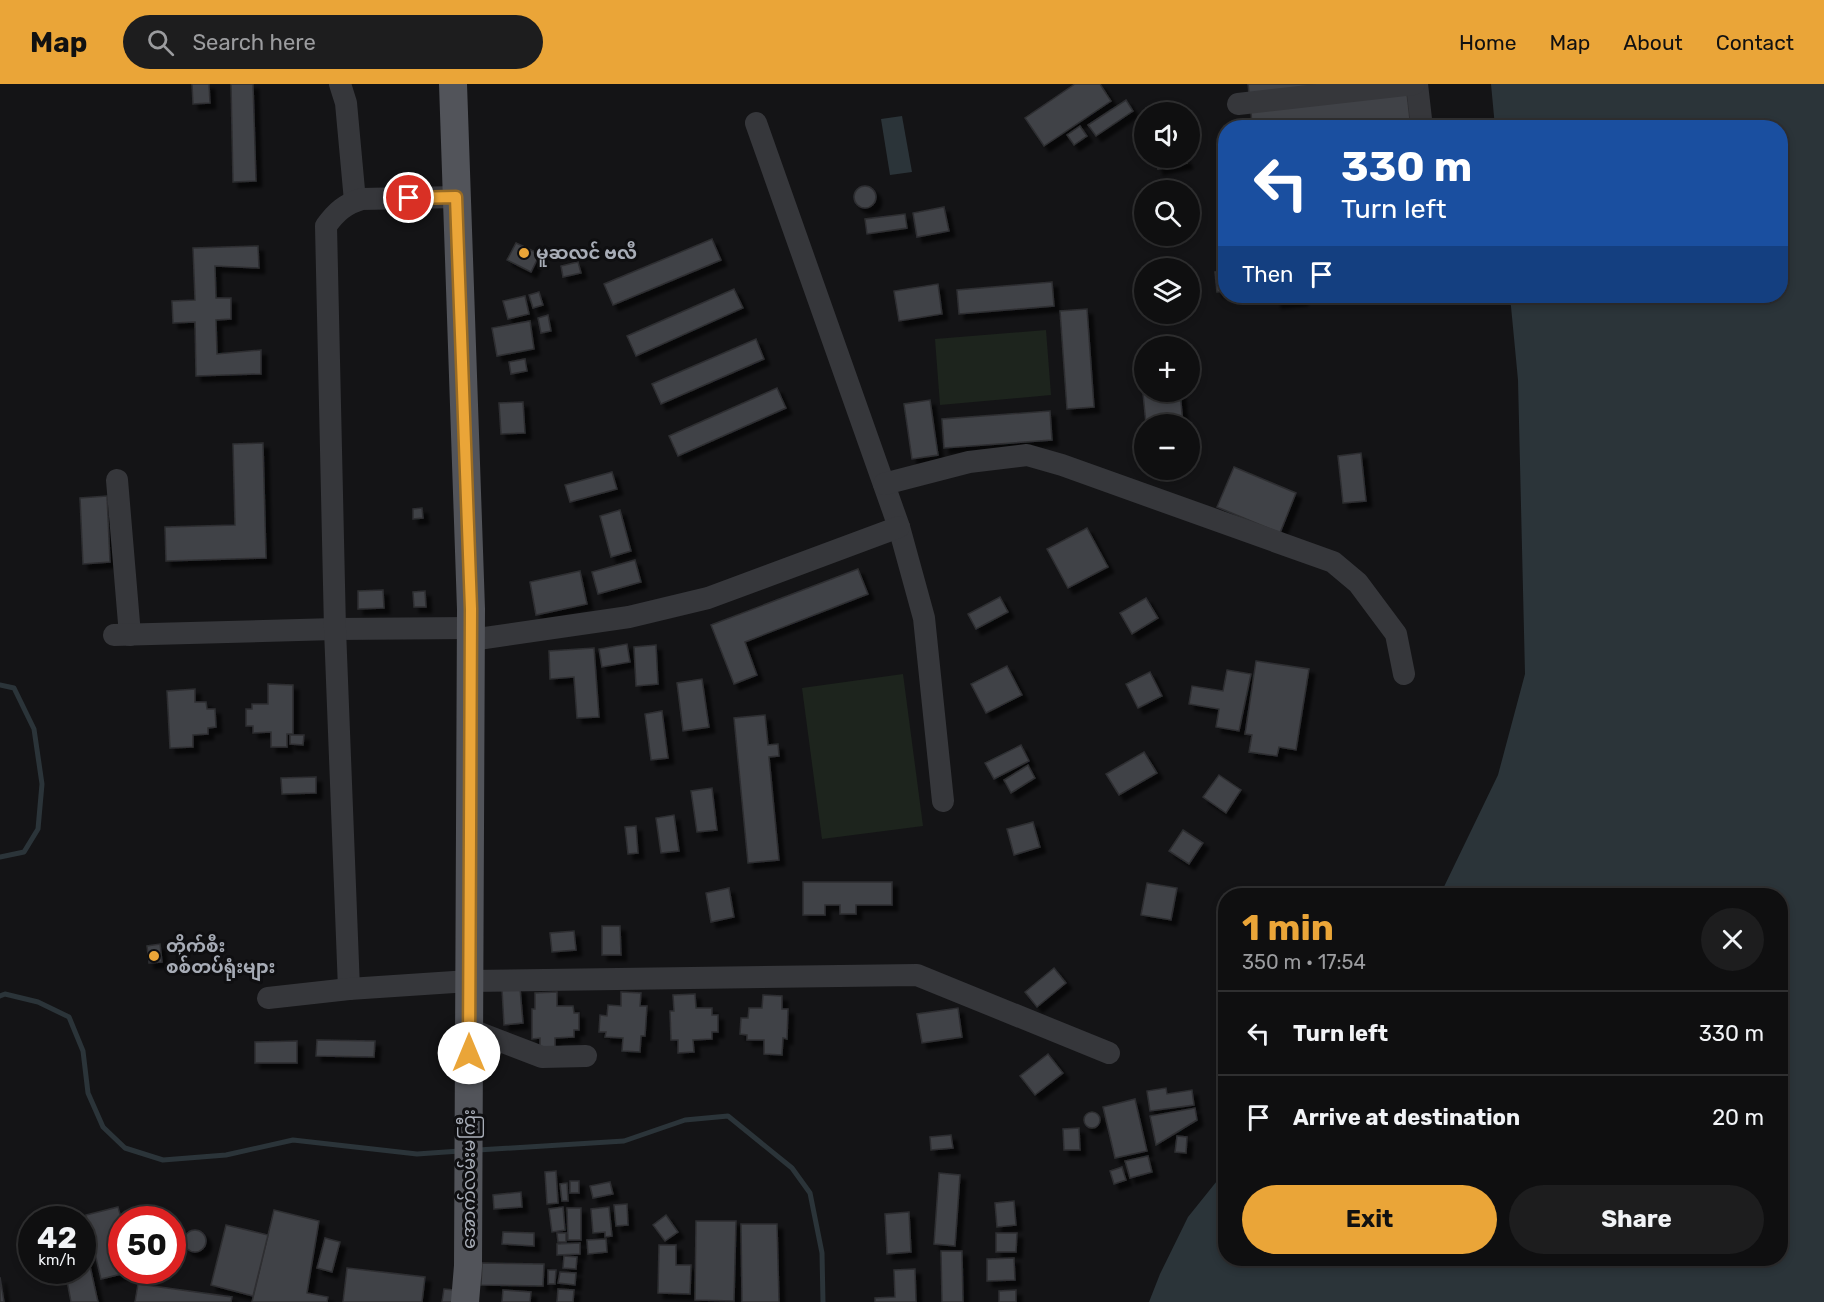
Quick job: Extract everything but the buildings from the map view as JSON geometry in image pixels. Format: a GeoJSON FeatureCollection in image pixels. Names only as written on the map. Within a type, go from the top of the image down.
{"type":"FeatureCollection","features":[{"type":"Feature","properties":{"kind":"main road","name":"အောက်လမ်းမကြီး"},"geometry":{"type":"LineString","coordinates":[[453,84],[471,634],[469,1210],[465,1302]]}},
{"type":"Feature","properties":{"kind":"lane"},"geometry":{"type":"LineString","coordinates":[[340,84],[346,103],[355,201]]}},
{"type":"Feature","properties":{"kind":"lane"},"geometry":{"type":"LineString","coordinates":[[1238,104],[1416,84],[1421,120]]}},
{"type":"Feature","properties":{"kind":"lane"},"geometry":{"type":"LineString","coordinates":[[756,123],[899,527],[924,618],[943,801]]}},
{"type":"Feature","properties":{"kind":"lane"},"geometry":{"type":"LineString","coordinates":[[349,989],[335,629],[326,226],[334,215],[348,204],[362,199],[456,197]]}},
{"type":"Feature","properties":{"kind":"lane"},"geometry":{"type":"LineString","coordinates":[[884,484],[969,462],[1027,455],[1062,465],[1333,562],[1358,583],[1396,634],[1404,674]]}},
{"type":"Feature","properties":{"kind":"lane"},"geometry":{"type":"LineString","coordinates":[[117,480],[122,635],[335,629],[471,634],[629,617],[708,597],[899,527]]}},
{"type":"Feature","properties":{"kind":"lane"},"geometry":{"type":"LineString","coordinates":[[268,998],[349,989],[469,981],[918,975],[1109,1053]]}},
{"type":"Feature","properties":{"kind":"lane"},"geometry":{"type":"LineString","coordinates":[[469,1029],[542,1057],[586,1056]]}},
{"type":"Feature","properties":{"kind":"shaded area"},"geometry":{"type":"Polygon","coordinates":[[[1491,84],[1824,84],[1824,1302],[1149,1302],[1188,1217],[1218,1180],[1218,1266],[1788,1266],[1788,888],[1443,888],[1498,775],[1525,674],[1518,380],[1511,303],[1788,303],[1788,120],[1494,120],[1491,84]]]}},
{"type":"Feature","properties":{"kind":"shaded area"},"geometry":{"type":"Polygon","coordinates":[[[902,116],[912,172],[890,175],[881,119],[902,116]]]}},
{"type":"Feature","properties":{"kind":"shaded area"},"geometry":{"type":"Polygon","coordinates":[[[1046,330],[1051,395],[940,405],[935,339],[1046,330]]]}},
{"type":"Feature","properties":{"kind":"shaded area"},"geometry":{"type":"Polygon","coordinates":[[[903,674],[923,826],[822,839],[802,688],[903,674]]]}},
{"type":"Feature","properties":{"kind":"waterway"},"geometry":{"type":"LineString","coordinates":[[0,685],[14,688],[34,729],[42,784],[38,829],[24,852],[0,857]]}},
{"type":"Feature","properties":{"kind":"waterway"},"geometry":{"type":"LineString","coordinates":[[0,996],[5,994],[38,1002],[69,1017],[83,1051],[88,1093],[103,1127],[125,1148],[163,1160],[226,1155],[293,1140],[417,1154],[460,1151]]}},
{"type":"Feature","properties":{"kind":"waterway"},"geometry":{"type":"LineString","coordinates":[[478,1150],[624,1141],[685,1120],[728,1116],[792,1168],[810,1193],[822,1253],[823,1302]]}},
{"type":"Feature","properties":{"kind":"place","name":"မူဆလင် ဗလီ"},"geometry":{"type":"Point","coordinates":[524,253]}},
{"type":"Feature","properties":{"kind":"place","name":"တိုက်စီး စစ်တပ်ရုံးများ"},"geometry":{"type":"Point","coordinates":[154,956]}},
{"type":"Feature","properties":{"kind":"route"},"geometry":{"type":"LineString","coordinates":[[409,198],[456,197],[471,609],[469,1053]]}}]}
